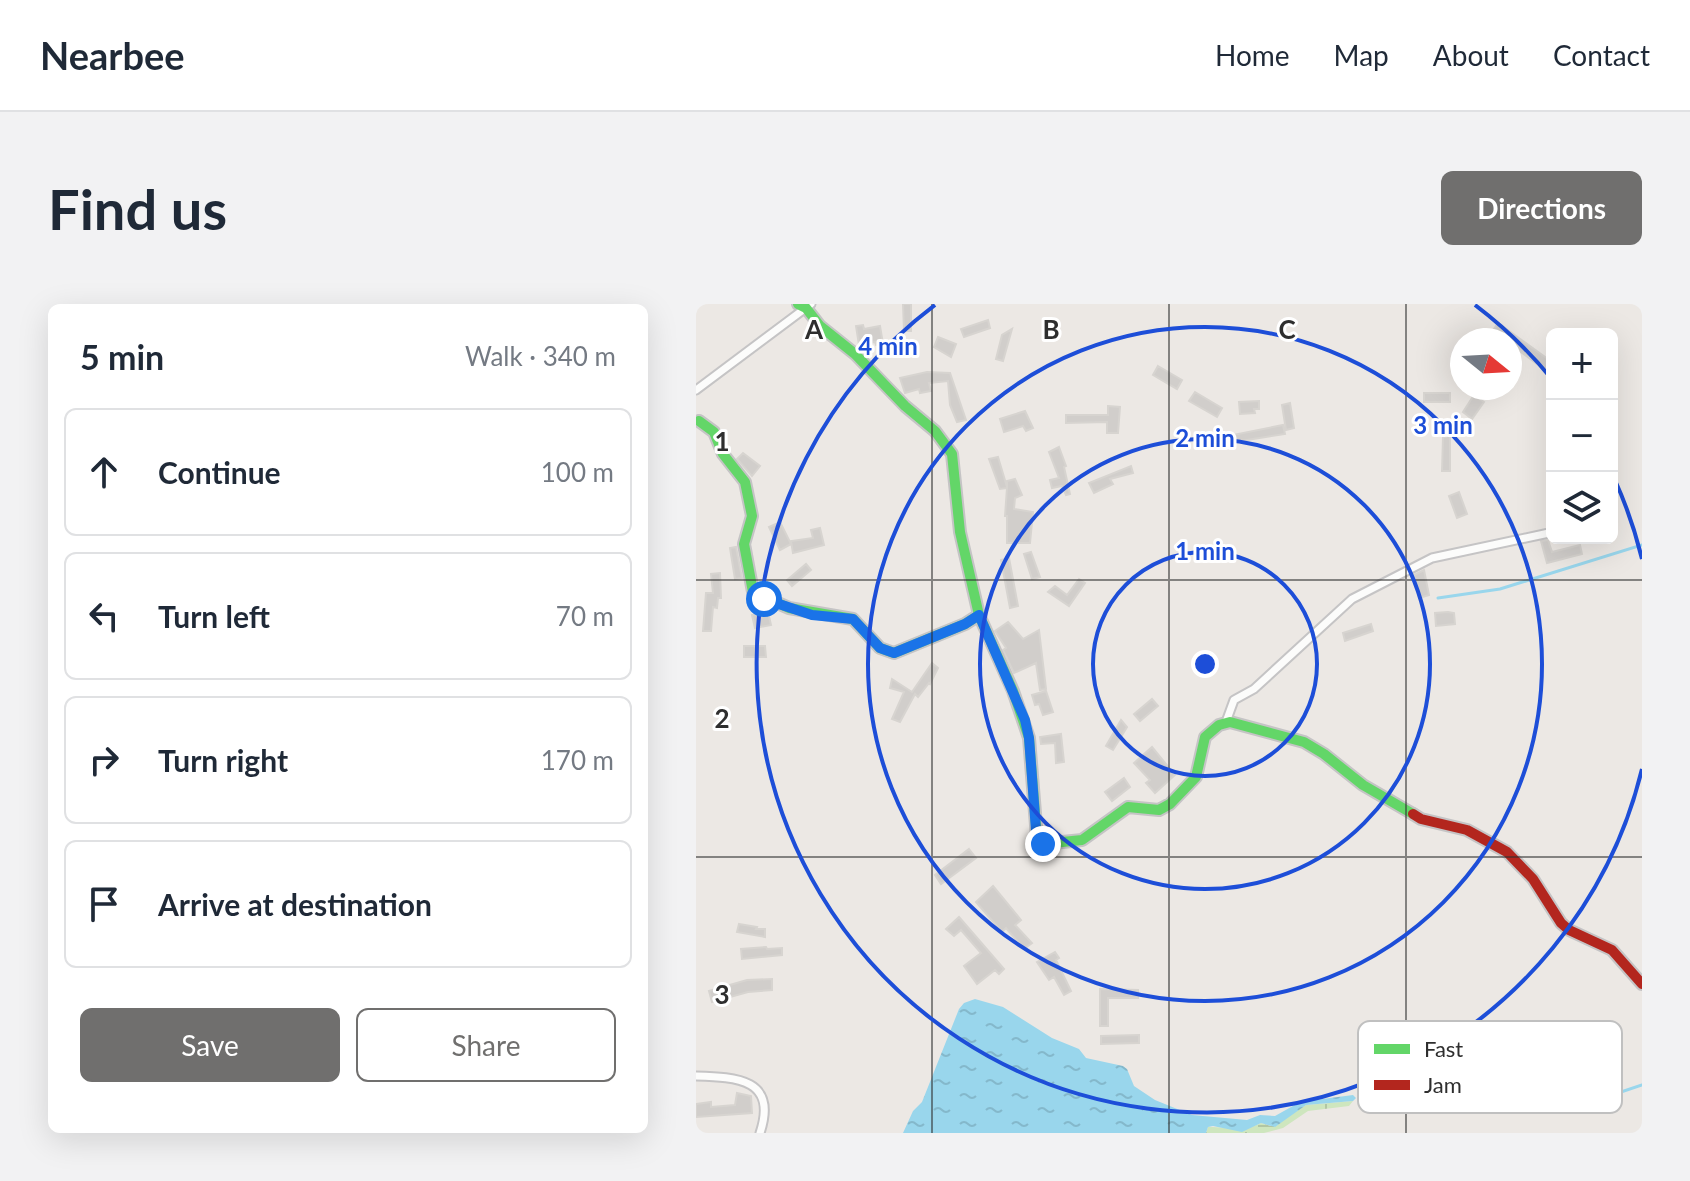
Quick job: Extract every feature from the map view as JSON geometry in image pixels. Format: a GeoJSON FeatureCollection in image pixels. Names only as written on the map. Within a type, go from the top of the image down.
{"type":"FeatureCollection","features":[{"type":"Feature","properties":{"kind":"street"},"geometry":{"type":"LineString","coordinates":[[696,390],[805,305],[820,326],[855,354],[947,444],[952,454],[956,481],[960,532],[979,615],[1025,720],[1037,838],[1043,844],[1082,840],[1128,807],[1159,810],[1170,804],[1196,777],[1205,737],[1226,722],[1234,700],[1254,689],[1352,599],[1432,558],[1546,534]]}},
{"type":"Feature","properties":{"kind":"street"},"geometry":{"type":"LineString","coordinates":[[699,421],[714,432],[723,454],[745,482],[752,516],[744,544],[753,592],[777,605],[812,615],[853,619],[880,648],[894,653],[965,624],[979,615]]}},
{"type":"Feature","properties":{"kind":"street"},"geometry":{"type":"LineString","coordinates":[[1226,722],[1304,742],[1375,793],[1421,819],[1467,830],[1507,852],[1533,879],[1561,923],[1569,930],[1612,950],[1642,984]]}},
{"type":"Feature","properties":{"kind":"street"},"geometry":{"type":"LineString","coordinates":[[696,1076],[732,1078],[752,1086],[766,1108],[760,1133]]}},
{"type":"Feature","properties":{"kind":"green space"},"geometry":{"type":"Polygon","coordinates":[[[1353,1101],[1349,1106],[1308,1111],[1283,1128],[1264,1133],[1206,1133],[1208,1127],[1241,1129],[1261,1123],[1271,1126],[1306,1105],[1353,1101]]]}},
{"type":"Feature","properties":{"kind":"water"},"geometry":{"type":"Polygon","coordinates":[[[975,999],[1003,1007],[1052,1038],[1079,1049],[1086,1058],[1123,1066],[1134,1086],[1155,1100],[1192,1115],[1247,1120],[1260,1115],[1275,1116],[1300,1102],[1353,1095],[1356,1098],[1353,1101],[1306,1105],[1275,1127],[1261,1123],[1242,1132],[1213,1126],[1208,1127],[1206,1133],[903,1133],[913,1111],[922,1102],[959,1009],[964,1003],[975,999]]]}},
{"type":"Feature","properties":{"kind":"building"},"geometry":{"type":"Polygon","coordinates":[[[903,304],[911,304],[911,331],[904,331],[903,304]]]}},
{"type":"Feature","properties":{"kind":"building"},"geometry":{"type":"Polygon","coordinates":[[[988,320],[990,328],[964,337],[961,329],[988,320]]]}},
{"type":"Feature","properties":{"kind":"building"},"geometry":{"type":"Polygon","coordinates":[[[863,325],[864,329],[880,326],[883,344],[859,345],[856,326],[863,325]]]}},
{"type":"Feature","properties":{"kind":"building"},"geometry":{"type":"Polygon","coordinates":[[[1012,329],[1003,361],[996,359],[1002,335],[1012,329]]]}},
{"type":"Feature","properties":{"kind":"building"},"geometry":{"type":"Polygon","coordinates":[[[938,337],[956,344],[951,357],[934,347],[938,337]]]}},
{"type":"Feature","properties":{"kind":"building"},"geometry":{"type":"Polygon","coordinates":[[[1522,340],[1546,358],[1546,371],[1522,353],[1522,340]]]}},
{"type":"Feature","properties":{"kind":"building"},"geometry":{"type":"Polygon","coordinates":[[[1158,366],[1182,380],[1177,389],[1153,375],[1158,366]]]}},
{"type":"Feature","properties":{"kind":"building"},"geometry":{"type":"Polygon","coordinates":[[[927,372],[950,373],[966,420],[957,422],[950,405],[948,381],[929,383],[931,391],[920,393],[919,389],[905,393],[900,378],[927,372]]]}},
{"type":"Feature","properties":{"kind":"building"},"geometry":{"type":"Polygon","coordinates":[[[1195,392],[1222,408],[1217,417],[1189,401],[1195,392]]]}},
{"type":"Feature","properties":{"kind":"building"},"geometry":{"type":"Polygon","coordinates":[[[1424,393],[1450,393],[1450,402],[1424,402],[1424,393]]]}},
{"type":"Feature","properties":{"kind":"building"},"geometry":{"type":"Polygon","coordinates":[[[1471,400],[1484,402],[1472,419],[1463,412],[1471,400]]]}},
{"type":"Feature","properties":{"kind":"building"},"geometry":{"type":"Polygon","coordinates":[[[1259,401],[1259,409],[1254,409],[1255,413],[1240,414],[1239,402],[1259,401]]]}},
{"type":"Feature","properties":{"kind":"building"},"geometry":{"type":"Polygon","coordinates":[[[1290,403],[1294,428],[1286,430],[1282,405],[1290,403]]]}},
{"type":"Feature","properties":{"kind":"building"},"geometry":{"type":"Polygon","coordinates":[[[1108,406],[1120,407],[1118,433],[1107,433],[1107,422],[1066,423],[1066,415],[1108,415],[1108,406]]]}},
{"type":"Feature","properties":{"kind":"building"},"geometry":{"type":"Polygon","coordinates":[[[1025,411],[1033,428],[1026,431],[1023,426],[1004,432],[1000,419],[1025,411]]]}},
{"type":"Feature","properties":{"kind":"building"},"geometry":{"type":"Polygon","coordinates":[[[1283,425],[1285,434],[1234,442],[1233,435],[1283,425]]]}},
{"type":"Feature","properties":{"kind":"building"},"geometry":{"type":"Polygon","coordinates":[[[1450,431],[1450,471],[1442,471],[1443,437],[1450,431]]]}},
{"type":"Feature","properties":{"kind":"building"},"geometry":{"type":"Polygon","coordinates":[[[1059,447],[1066,466],[1070,494],[1066,495],[1062,486],[1052,488],[1050,480],[1059,478],[1049,452],[1059,447]]]}},
{"type":"Feature","properties":{"kind":"building"},"geometry":{"type":"Polygon","coordinates":[[[743,453],[760,466],[752,476],[737,459],[743,453]]]}},
{"type":"Feature","properties":{"kind":"building"},"geometry":{"type":"Polygon","coordinates":[[[998,457],[1007,487],[1007,481],[1015,479],[1022,495],[1015,498],[1014,509],[1033,512],[1030,543],[1007,543],[1007,488],[1000,489],[989,459],[998,457]]]}},
{"type":"Feature","properties":{"kind":"building"},"geometry":{"type":"Polygon","coordinates":[[[1131,466],[1133,473],[1110,479],[1113,484],[1094,493],[1089,483],[1131,466]]]}},
{"type":"Feature","properties":{"kind":"building"},"geometry":{"type":"Polygon","coordinates":[[[1459,492],[1467,514],[1457,518],[1449,496],[1459,492]]]}},
{"type":"Feature","properties":{"kind":"building"},"geometry":{"type":"Polygon","coordinates":[[[780,522],[791,544],[780,550],[769,527],[780,522]]]}},
{"type":"Feature","properties":{"kind":"building"},"geometry":{"type":"Polygon","coordinates":[[[820,528],[824,545],[793,553],[791,541],[813,538],[811,530],[820,528]]]}},
{"type":"Feature","properties":{"kind":"building"},"geometry":{"type":"Polygon","coordinates":[[[1546,540],[1552,552],[1580,545],[1582,554],[1547,563],[1541,541],[1546,540]]]}},
{"type":"Feature","properties":{"kind":"building"},"geometry":{"type":"Polygon","coordinates":[[[736,547],[742,578],[735,579],[730,548],[736,547]]]}},
{"type":"Feature","properties":{"kind":"building"},"geometry":{"type":"Polygon","coordinates":[[[1031,552],[1040,577],[1032,579],[1024,554],[1031,552]]]}},
{"type":"Feature","properties":{"kind":"building"},"geometry":{"type":"Polygon","coordinates":[[[1009,558],[1018,606],[1010,608],[1001,560],[1009,558]]]}},
{"type":"Feature","properties":{"kind":"building"},"geometry":{"type":"Polygon","coordinates":[[[806,564],[811,570],[792,586],[787,580],[806,564]]]}},
{"type":"Feature","properties":{"kind":"building"},"geometry":{"type":"Polygon","coordinates":[[[1424,570],[1429,595],[1419,598],[1414,575],[1424,570]]]}},
{"type":"Feature","properties":{"kind":"building"},"geometry":{"type":"Polygon","coordinates":[[[720,573],[721,598],[718,598],[717,608],[713,607],[711,631],[703,631],[706,593],[713,593],[711,574],[720,573]]]}},
{"type":"Feature","properties":{"kind":"building"},"geometry":{"type":"Polygon","coordinates":[[[1079,579],[1085,583],[1069,606],[1048,592],[1055,586],[1067,595],[1079,579]]]}},
{"type":"Feature","properties":{"kind":"building"},"geometry":{"type":"Polygon","coordinates":[[[768,612],[771,625],[755,628],[752,615],[768,612]]]}},
{"type":"Feature","properties":{"kind":"building"},"geometry":{"type":"Polygon","coordinates":[[[1435,613],[1454,613],[1455,624],[1436,626],[1435,613]]]}},
{"type":"Feature","properties":{"kind":"building"},"geometry":{"type":"Polygon","coordinates":[[[1008,622],[1023,639],[1039,630],[1046,689],[1040,690],[1036,663],[1014,673],[1003,650],[1006,648],[995,631],[1008,622]]]}},
{"type":"Feature","properties":{"kind":"building"},"geometry":{"type":"Polygon","coordinates":[[[1371,624],[1373,631],[1345,641],[1343,633],[1371,624]]]}},
{"type":"Feature","properties":{"kind":"building"},"geometry":{"type":"Polygon","coordinates":[[[744,646],[765,646],[766,657],[744,657],[744,646]]]}},
{"type":"Feature","properties":{"kind":"building"},"geometry":{"type":"Polygon","coordinates":[[[932,663],[938,668],[930,684],[918,697],[915,694],[900,722],[892,719],[904,692],[890,688],[892,679],[912,692],[932,663]]]}},
{"type":"Feature","properties":{"kind":"building"},"geometry":{"type":"Polygon","coordinates":[[[1046,691],[1053,712],[1043,715],[1032,695],[1046,691]]]}},
{"type":"Feature","properties":{"kind":"building"},"geometry":{"type":"Polygon","coordinates":[[[1152,699],[1158,706],[1140,721],[1134,714],[1152,699]]]}},
{"type":"Feature","properties":{"kind":"building"},"geometry":{"type":"Polygon","coordinates":[[[1121,720],[1127,727],[1113,750],[1106,746],[1121,720]]]}},
{"type":"Feature","properties":{"kind":"building"},"geometry":{"type":"Polygon","coordinates":[[[1061,734],[1064,762],[1056,763],[1055,743],[1041,744],[1040,737],[1061,734]]]}},
{"type":"Feature","properties":{"kind":"building"},"geometry":{"type":"Polygon","coordinates":[[[1152,747],[1175,775],[1155,793],[1146,783],[1150,780],[1134,763],[1152,747]]]}},
{"type":"Feature","properties":{"kind":"building"},"geometry":{"type":"Polygon","coordinates":[[[1124,778],[1130,787],[1112,801],[1105,792],[1124,778]]]}},
{"type":"Feature","properties":{"kind":"building"},"geometry":{"type":"Polygon","coordinates":[[[969,849],[976,858],[941,884],[935,875],[969,849]]]}},
{"type":"Feature","properties":{"kind":"building"},"geometry":{"type":"Polygon","coordinates":[[[993,886],[1021,920],[1015,925],[1032,943],[1024,949],[1006,928],[1002,932],[976,902],[993,886]]]}},
{"type":"Feature","properties":{"kind":"building"},"geometry":{"type":"Polygon","coordinates":[[[959,917],[1004,969],[999,974],[995,970],[977,984],[964,966],[981,953],[961,930],[954,936],[946,929],[959,917]]]}},
{"type":"Feature","properties":{"kind":"building"},"geometry":{"type":"Polygon","coordinates":[[[739,924],[765,929],[765,937],[737,932],[739,924]]]}},
{"type":"Feature","properties":{"kind":"building"},"geometry":{"type":"Polygon","coordinates":[[[782,948],[782,955],[742,959],[741,949],[782,948]]]}},
{"type":"Feature","properties":{"kind":"building"},"geometry":{"type":"Polygon","coordinates":[[[1055,952],[1071,991],[1064,995],[1054,977],[1049,980],[1037,962],[1055,952]]]}},
{"type":"Feature","properties":{"kind":"building"},"geometry":{"type":"Polygon","coordinates":[[[772,979],[772,990],[748,992],[712,1002],[709,991],[747,980],[772,979]]]}},
{"type":"Feature","properties":{"kind":"building"},"geometry":{"type":"Polygon","coordinates":[[[1100,989],[1138,990],[1138,998],[1108,998],[1108,1026],[1100,1026],[1100,989]]]}},
{"type":"Feature","properties":{"kind":"building"},"geometry":{"type":"Polygon","coordinates":[[[1139,1035],[1139,1043],[1101,1044],[1101,1036],[1139,1035]]]}},
{"type":"Feature","properties":{"kind":"building"},"geometry":{"type":"Polygon","coordinates":[[[737,1093],[751,1096],[752,1113],[696,1117],[696,1104],[711,1102],[711,1107],[735,1105],[737,1093]]]}},
{"type":"Feature","properties":{"kind":"waterway"},"geometry":{"type":"LineString","coordinates":[[1438,598],[1500,589],[1642,545]]}},
{"type":"Feature","properties":{"kind":"waterway"},"geometry":{"type":"LineString","coordinates":[[1622,1092],[1642,1085]]}},
{"type":"Feature","properties":{"kind":"traffic: fast"},"geometry":{"type":"LineString","coordinates":[[798,304],[806,308],[820,326],[855,354],[905,406],[935,431],[952,454],[960,532],[979,615],[1013,691],[1029,738],[1037,838],[1043,844],[1082,840],[1128,807],[1159,810],[1170,804],[1196,777],[1205,737],[1219,725],[1230,722],[1304,742],[1363,785],[1413,814]]}},
{"type":"Feature","properties":{"kind":"traffic: fast"},"geometry":{"type":"LineString","coordinates":[[699,421],[714,432],[723,454],[745,482],[752,516],[744,544],[753,592],[789,608],[853,619],[880,648],[894,653],[965,624],[979,615]]}},
{"type":"Feature","properties":{"kind":"traffic: jam"},"geometry":{"type":"LineString","coordinates":[[1413,814],[1421,819],[1467,830],[1507,852],[1533,879],[1561,923],[1569,930],[1612,950],[1642,984]]}},
{"type":"Feature","properties":{"kind":"route"},"geometry":{"type":"LineString","coordinates":[[764,599],[812,615],[853,619],[880,648],[894,653],[965,624],[979,615],[1025,720],[1037,838],[1043,844]]}}]}
